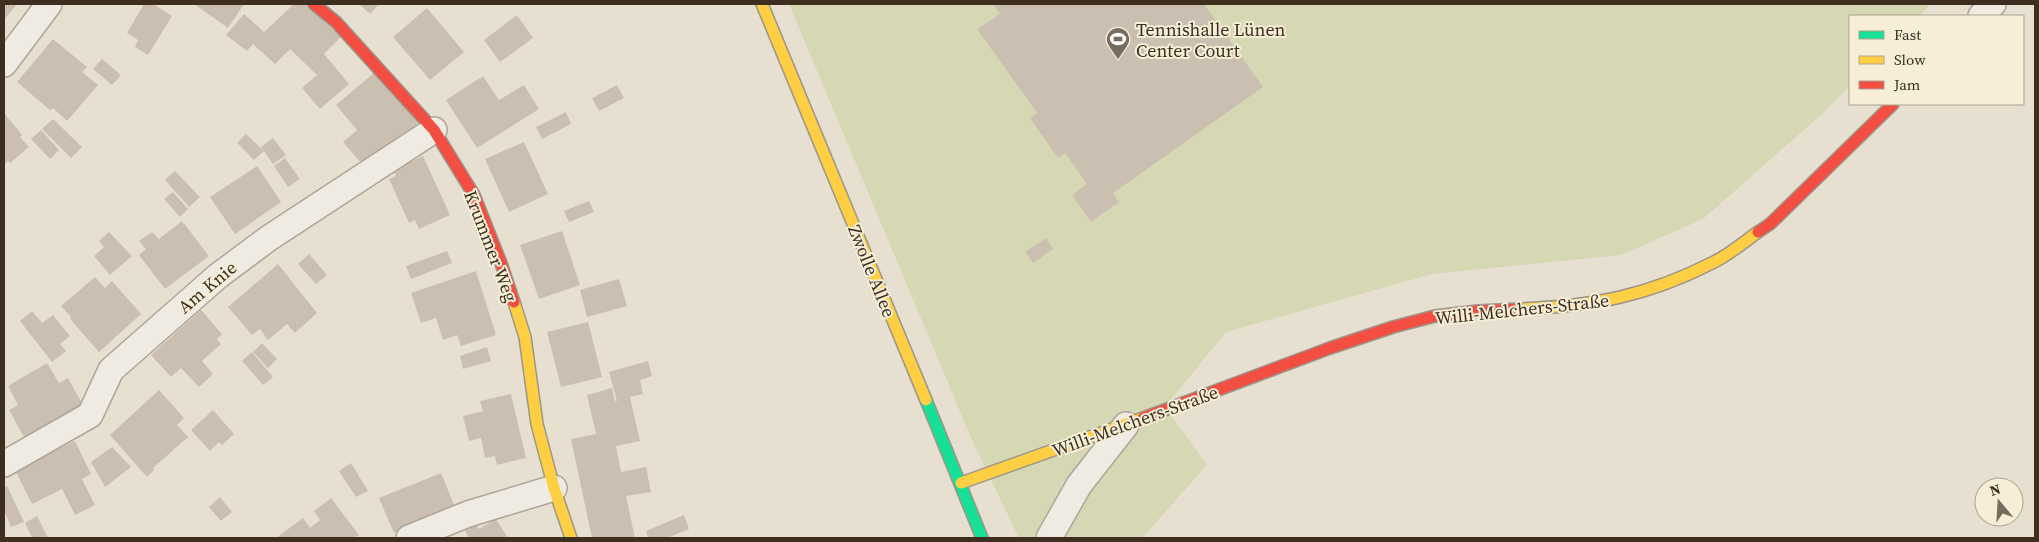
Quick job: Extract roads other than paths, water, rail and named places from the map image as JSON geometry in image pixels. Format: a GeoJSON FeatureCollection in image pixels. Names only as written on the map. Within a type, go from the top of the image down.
{"type":"FeatureCollection","features":[{"type":"Feature","properties":{"kind":"street"},"geometry":{"type":"LineString","coordinates":[[4,64],[49,4]]}},
{"type":"Feature","properties":{"kind":"street","name":"Krummer Weg"},"geometry":{"type":"LineString","coordinates":[[314,4],[336,22],[434,130],[474,195],[501,263],[525,337],[537,424],[554,488],[571,538]]}},
{"type":"Feature","properties":{"kind":"street","name":"Zwolle Allee"},"geometry":{"type":"LineString","coordinates":[[762,4],[961,483],[982,538]]}},
{"type":"Feature","properties":{"kind":"street"},"geometry":{"type":"LineString","coordinates":[[1982,15],[1993,4]]}},
{"type":"Feature","properties":{"kind":"street","name":"Willi-Melchers-Straße"},"geometry":{"type":"LineString","coordinates":[[961,483],[1126,426],[1330,348],[1393,327],[1435,316],[1469,312],[1565,307],[1598,302],[1632,296],[1672,282],[1716,261],[1770,224],[1893,105]]}},
{"type":"Feature","properties":{"kind":"street","name":"Am Knie"},"geometry":{"type":"LineString","coordinates":[[4,464],[90,415],[111,370],[218,276],[269,238],[434,130]]}},
{"type":"Feature","properties":{"kind":"street"},"geometry":{"type":"LineString","coordinates":[[1049,538],[1079,484],[1126,426]]}},
{"type":"Feature","properties":{"kind":"street"},"geometry":{"type":"LineString","coordinates":[[410,538],[468,514],[554,488]]}},
{"type":"Feature","properties":{"kind":"place","name":"Tennishalle Lünen Center Court"},"geometry":{"type":"Point","coordinates":[1118,60]}}]}
